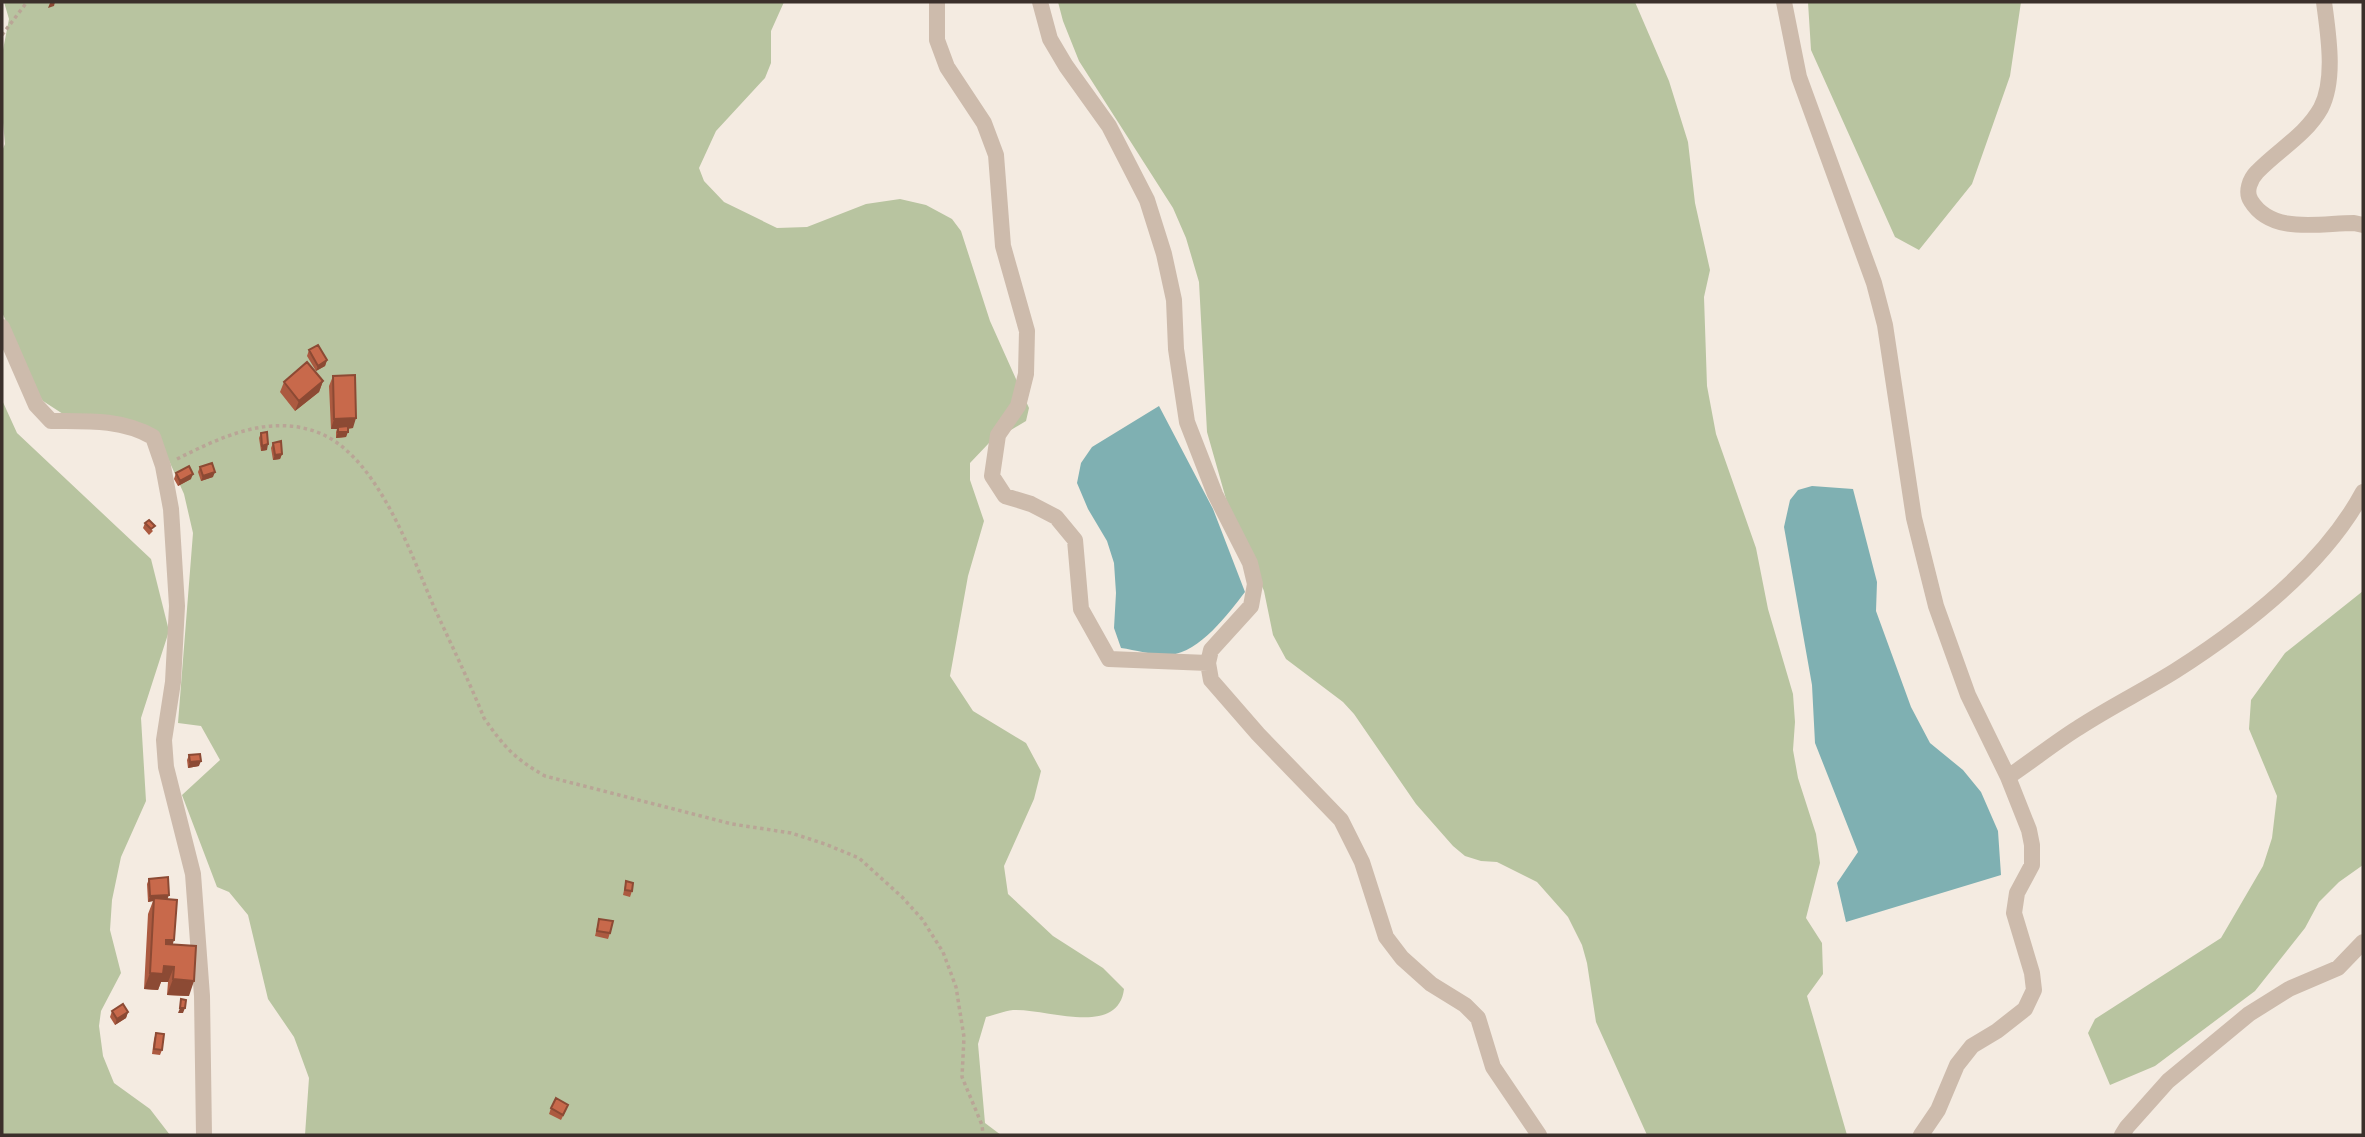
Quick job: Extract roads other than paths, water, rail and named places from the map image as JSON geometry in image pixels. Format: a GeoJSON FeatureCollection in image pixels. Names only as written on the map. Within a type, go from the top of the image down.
{"type":"FeatureCollection","features":[{"type":"Feature","properties":{"kind":"street"},"geometry":{"type":"LineString","coordinates":[[937,2],[937,40],[947,67],[984,123],[996,155],[1003,246],[1027,331],[1026,374],[1018,406],[998,435],[992,476],[1005,496],[1031,504],[1056,517],[1075,540],[1082,609],[1109,659],[1208,663]]}},
{"type":"Feature","properties":{"kind":"street"},"geometry":{"type":"LineString","coordinates":[[1040,2],[1050,39],[1109,126],[1147,200],[1164,254],[1174,300],[1175,349],[1187,422],[1214,494],[1250,563],[1255,584],[1251,606],[1212,650],[1208,663],[1211,680],[1340,820],[1362,862],[1386,937],[1402,958],[1431,984],[1465,1005],[1478,1018],[1493,1067],[1539,1135]]}},
{"type":"Feature","properties":{"kind":"street"},"geometry":{"type":"LineString","coordinates":[[1784,2],[1799,77],[1880,304],[1914,518],[1936,606],[1968,695],[2008,777],[2029,830],[2032,845],[2032,865],[2017,893],[2014,913],[2032,972],[2034,990],[2025,1010],[1972,1046],[1957,1065],[1938,1110],[1921,1135]]}},
{"type":"Feature","properties":{"kind":"street"},"geometry":{"type":"LineString","coordinates":[[2324,2],[2330,49],[2328,79],[2322,106],[2304,130],[2255,174],[2248,191],[2250,200],[2264,216],[2282,224],[2363,225]]}},
{"type":"Feature","properties":{"kind":"street"},"geometry":{"type":"LineString","coordinates":[[2,327],[36,405],[51,421],[99,421],[136,428],[153,437],[163,466],[171,509],[177,606],[173,682],[164,740],[166,767],[192,874],[202,996],[204,1135]]}},
{"type":"Feature","properties":{"kind":"street"},"geometry":{"type":"LineString","coordinates":[[2008,777],[2078,728],[2175,671],[2228,636],[2288,586],[2349,518],[2363,492]]}},
{"type":"Feature","properties":{"kind":"street"},"geometry":{"type":"LineString","coordinates":[[2122,1135],[2168,1081],[2249,1014],[2289,989],[2338,968],[2363,942]]}},
{"type":"Feature","properties":{"kind":"water"},"geometry":{"type":"Polygon","coordinates":[[[1159,406],[1213,509],[1245,592],[1222,621],[1202,640],[1170,655],[1121,648],[1114,628],[1114,563],[1107,541],[1088,509],[1077,483],[1081,463],[1092,447],[1159,406]]]}},
{"type":"Feature","properties":{"kind":"water"},"geometry":{"type":"Polygon","coordinates":[[[1812,486],[1853,489],[1877,582],[1876,611],[1911,707],[1930,743],[1963,770],[1981,792],[1998,831],[2001,875],[1846,922],[1837,883],[1858,852],[1815,743],[1812,685],[1784,527],[1790,500],[1798,490],[1812,486]]]}}]}
